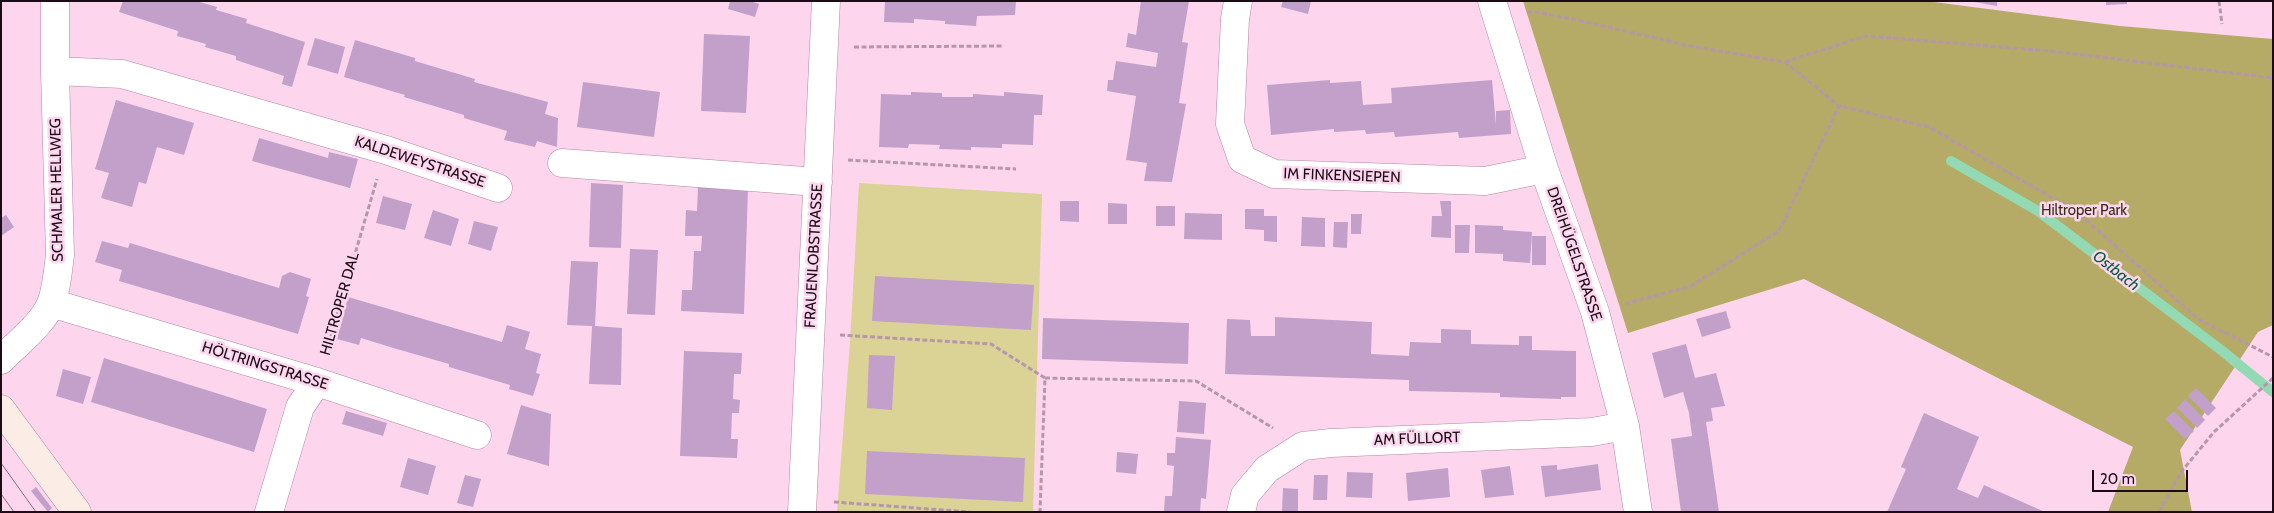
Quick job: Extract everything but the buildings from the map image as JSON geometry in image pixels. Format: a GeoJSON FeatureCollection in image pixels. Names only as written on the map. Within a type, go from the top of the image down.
{"type":"FeatureCollection","features":[{"type":"Feature","properties":{"kind":"main road"},"geometry":{"type":"LineString","coordinates":[[1,409],[77,512]]}},
{"type":"Feature","properties":{"kind":"street","name":"SCHMALER HELLWEG"},"geometry":{"type":"LineString","coordinates":[[1,360],[38,322],[51,303],[60,255],[55,1]]}},
{"type":"Feature","properties":{"kind":"street","name":"FRAUENLOBSTRASSE"},"geometry":{"type":"LineString","coordinates":[[803,506],[826,1]]}},
{"type":"Feature","properties":{"kind":"street","name":"IM FINKENSIEPEN"},"geometry":{"type":"LineString","coordinates":[[1238,1],[1235,19],[1230,124],[1242,159],[1274,174],[1475,181],[1485,181],[1544,169]]}},
{"type":"Feature","properties":{"kind":"street","name":"DREIHÜGELSTRASSE"},"geometry":{"type":"LineString","coordinates":[[1495,12],[1544,169],[1595,312],[1625,426],[1638,512]]}},
{"type":"Feature","properties":{"kind":"street","name":"KALDEWEYSTRASSE"},"geometry":{"type":"LineString","coordinates":[[55,72],[122,74],[386,150],[498,188]]}},
{"type":"Feature","properties":{"kind":"street"},"geometry":{"type":"LineString","coordinates":[[562,162],[819,170]]}},
{"type":"Feature","properties":{"kind":"street","name":"HÖLTRINGSTRASSE"},"geometry":{"type":"LineString","coordinates":[[51,303],[318,382],[477,435]]}},
{"type":"Feature","properties":{"kind":"street"},"geometry":{"type":"LineString","coordinates":[[269,512],[300,407],[318,382]]}},
{"type":"Feature","properties":{"kind":"street","name":"AM FÜLLORT"},"geometry":{"type":"LineString","coordinates":[[1241,512],[1245,495],[1267,468],[1303,446],[1331,443],[1592,432],[1625,426]]}},
{"type":"Feature","properties":{"kind":"path"},"geometry":{"type":"LineString","coordinates":[[2219,1],[2222,24]]}},
{"type":"Feature","properties":{"kind":"path"},"geometry":{"type":"LineString","coordinates":[[1495,12],[1536,12],[1690,46],[1784,62],[1866,36],[2050,51],[2273,78]]}},
{"type":"Feature","properties":{"kind":"path"},"geometry":{"type":"LineString","coordinates":[[824,48],[1003,46]]}},
{"type":"Feature","properties":{"kind":"path"},"geometry":{"type":"LineString","coordinates":[[1784,62],[1839,106],[1929,127],[2077,212],[2198,319],[2273,357]]}},
{"type":"Feature","properties":{"kind":"path"},"geometry":{"type":"LineString","coordinates":[[1595,312],[1691,286],[1780,231],[1839,106]]}},
{"type":"Feature","properties":{"kind":"path","name":"HILTROPER DAL"},"geometry":{"type":"LineString","coordinates":[[318,382],[386,150]]}},
{"type":"Feature","properties":{"kind":"path"},"geometry":{"type":"LineString","coordinates":[[819,170],[1016,170]]}},
{"type":"Feature","properties":{"kind":"path"},"geometry":{"type":"LineString","coordinates":[[810,333],[991,344],[1045,378],[1196,381],[1303,446]]}},
{"type":"Feature","properties":{"kind":"path"},"geometry":{"type":"LineString","coordinates":[[1040,512],[1045,378]]}},
{"type":"Feature","properties":{"kind":"path"},"geometry":{"type":"LineString","coordinates":[[2159,512],[2182,471],[2214,432],[2272,379]]}},
{"type":"Feature","properties":{"kind":"path"},"geometry":{"type":"LineString","coordinates":[[803,506],[970,512]]}},
{"type":"Feature","properties":{"kind":"shaded area"},"geometry":{"type":"Polygon","coordinates":[[[859,183],[1042,194],[1033,512],[837,512],[850,342],[859,183]]]}},
{"type":"Feature","properties":{"kind":"green space","name":"Hiltroper Park"},"geometry":{"type":"Polygon","coordinates":[[[1523,1],[1926,1],[2120,26],[2273,39],[2273,325],[2258,332],[2180,450],[2192,512],[2108,512],[2133,447],[1804,279],[1628,333],[1523,1]]]}},
{"type":"Feature","properties":{"kind":"waterway","name":"Ostbach"},"geometry":{"type":"LineString","coordinates":[[1951,161],[2038,211],[2221,350],[2273,392]]}},
{"type":"Feature","properties":{"kind":"tram line"},"geometry":{"type":"LineString","coordinates":[[1,463],[36,512]]}},
{"type":"Feature","properties":{"kind":"tram line"},"geometry":{"type":"LineString","coordinates":[[1,494],[14,512]]}}]}
